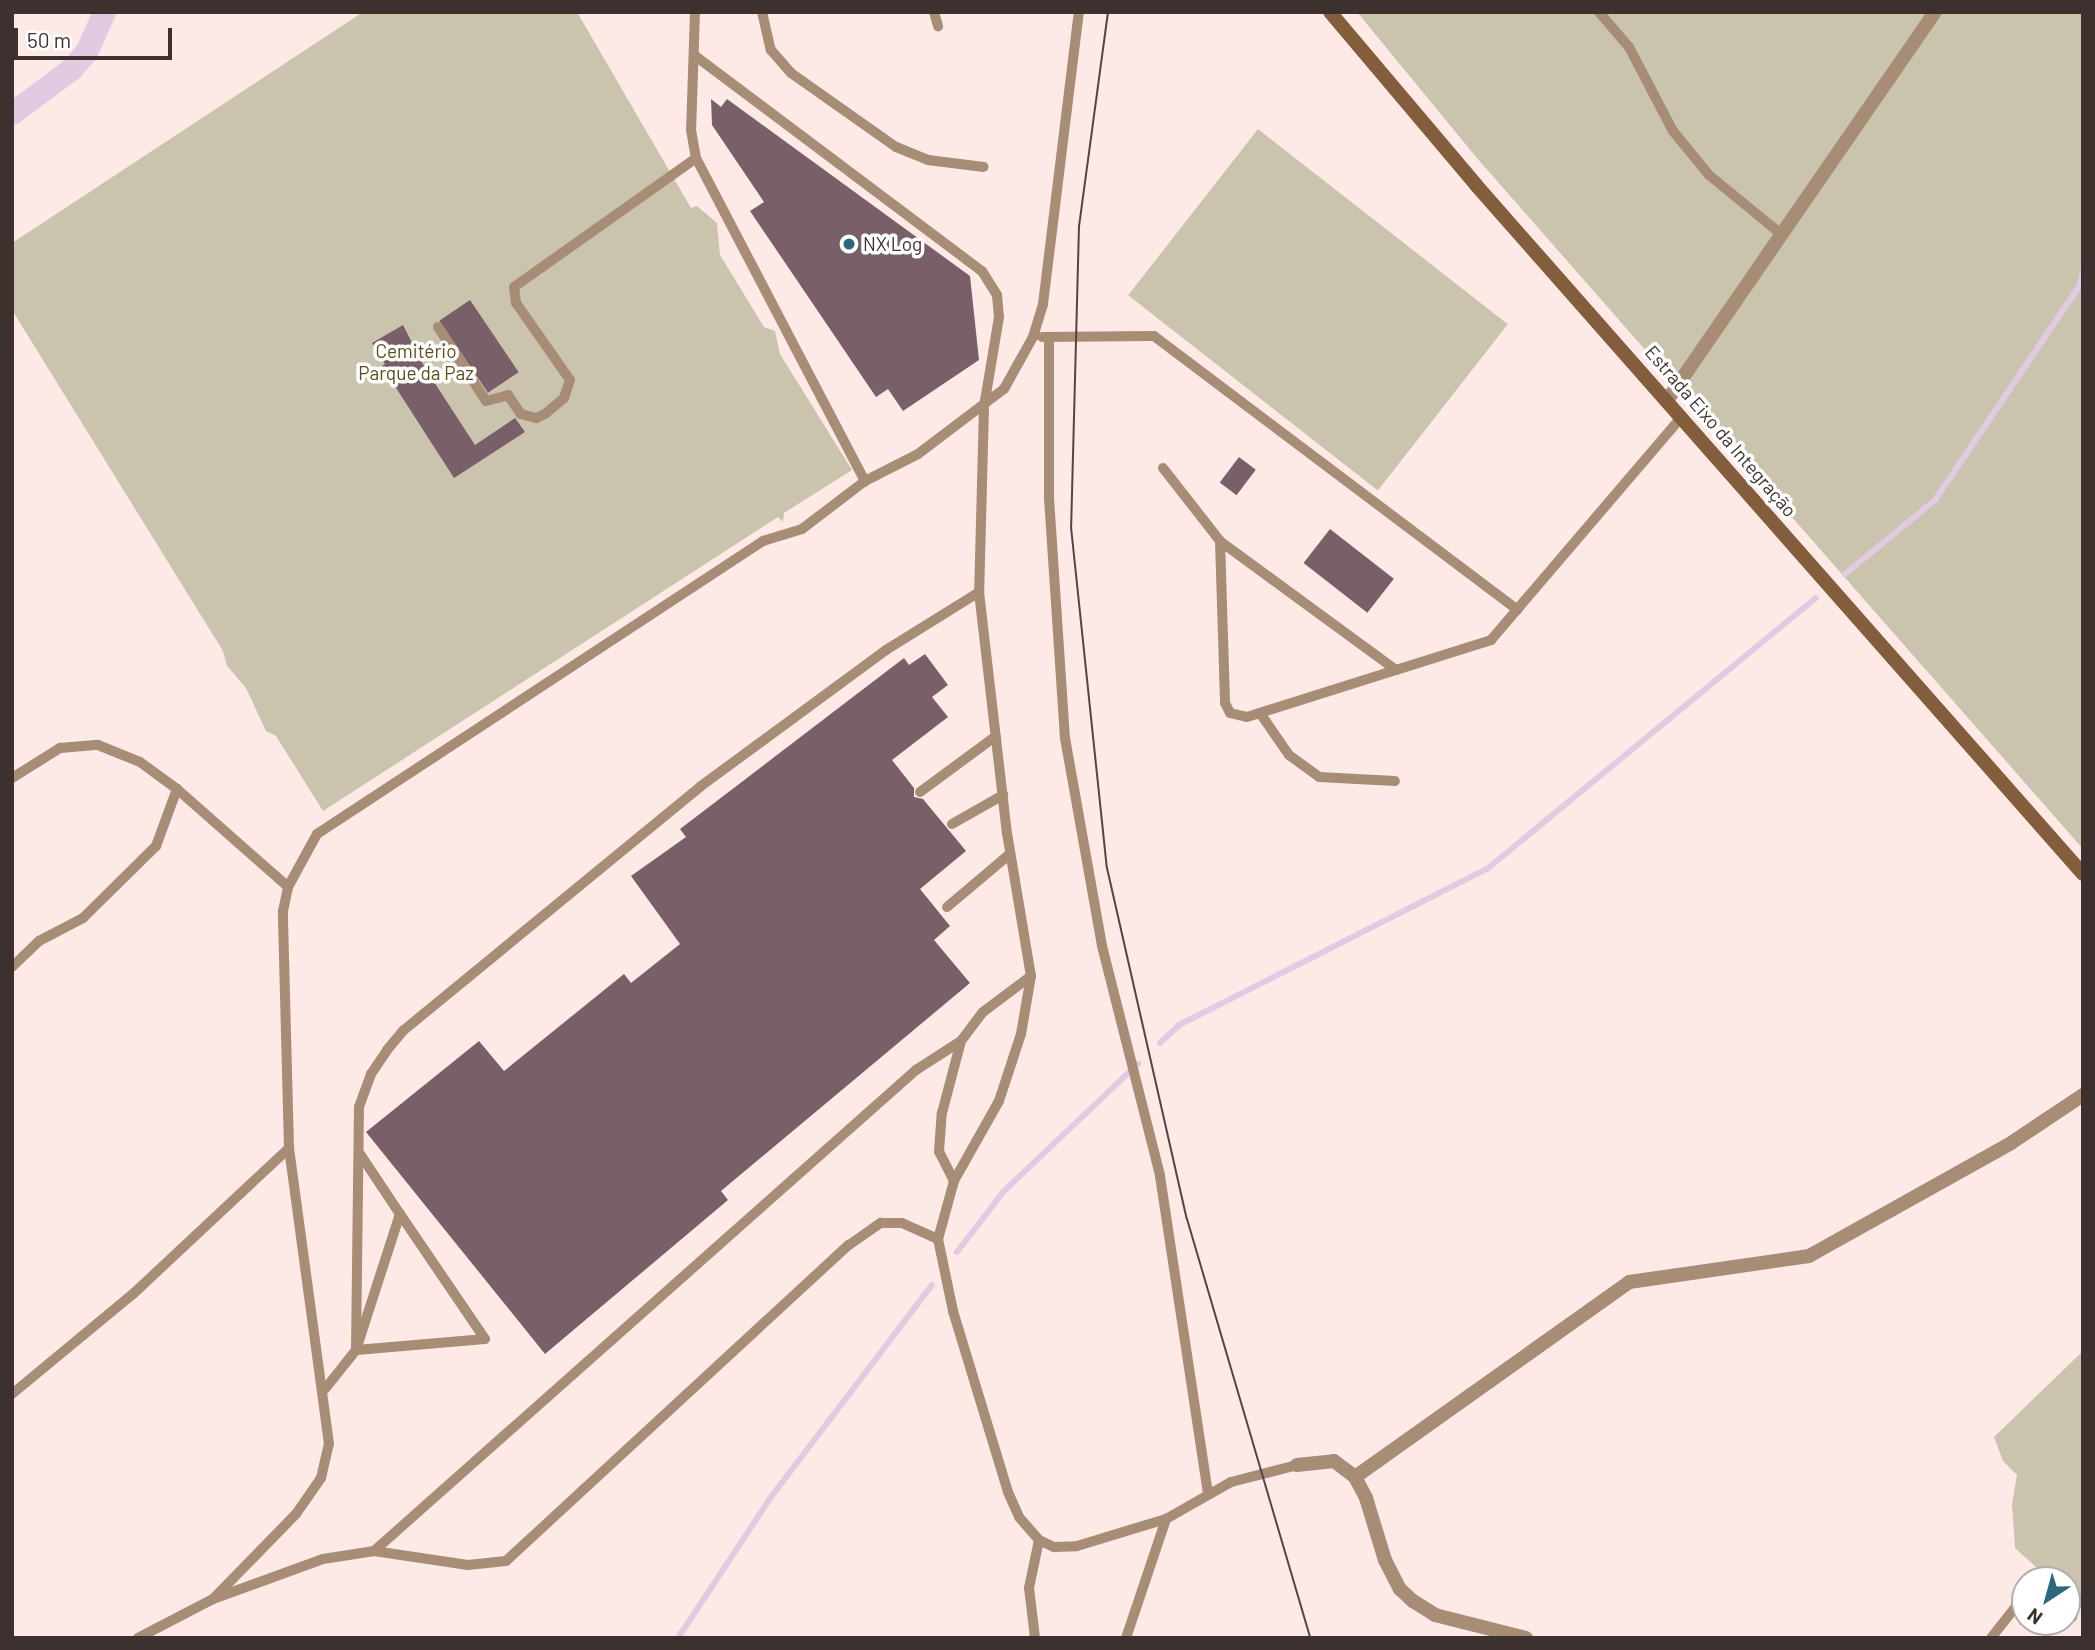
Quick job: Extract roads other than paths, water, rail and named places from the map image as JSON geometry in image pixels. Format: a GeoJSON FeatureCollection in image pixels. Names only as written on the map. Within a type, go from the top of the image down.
{"type":"FeatureCollection","features":[{"type":"Feature","properties":{"kind":"main road","name":"Estrada Eixo da Integração"},"geometry":{"type":"LineString","coordinates":[[1330,12],[1476,186],[1668,399],[2083,874]]}},
{"type":"Feature","properties":{"kind":"street"},"geometry":{"type":"LineString","coordinates":[[1668,399],[1935,12]]}},
{"type":"Feature","properties":{"kind":"street"},"geometry":{"type":"LineString","coordinates":[[1355,1477],[1629,1282],[1809,1256],[2011,1143],[2083,1095]]}},
{"type":"Feature","properties":{"kind":"street"},"geometry":{"type":"LineString","coordinates":[[1297,1465],[1334,1461],[1355,1477],[1400,1589],[1435,1615],[1526,1638]]}},
{"type":"Feature","properties":{"kind":"lane"},"geometry":{"type":"LineString","coordinates":[[695,12],[691,130],[696,158],[865,481]]}},
{"type":"Feature","properties":{"kind":"lane"},"geometry":{"type":"LineString","coordinates":[[762,12],[772,50],[791,73],[875,132],[928,160],[984,167]]}},
{"type":"Feature","properties":{"kind":"lane"},"geometry":{"type":"LineString","coordinates":[[934,12],[938,26]]}},
{"type":"Feature","properties":{"kind":"lane"},"geometry":{"type":"LineString","coordinates":[[213,1599],[296,1514],[321,1478],[329,1444],[325,1389],[289,1148],[284,911],[288,887],[317,834],[763,541],[802,529],[865,481],[918,454],[984,408],[1004,389],[1033,337],[1044,304],[1079,12]]}},
{"type":"Feature","properties":{"kind":"lane"},"geometry":{"type":"LineString","coordinates":[[1599,12],[1629,47],[1673,131],[1709,174],[1781,234]]}},
{"type":"Feature","properties":{"kind":"lane"},"geometry":{"type":"LineString","coordinates":[[694,55],[982,271],[997,295],[999,317],[984,408],[979,592],[1010,854],[1031,976],[1021,1034],[999,1101],[954,1181],[939,1239],[953,1311],[996,1457],[1019,1517],[1039,1540],[1054,1547],[1077,1546],[1166,1519],[1208,1492],[1261,1472],[1297,1465]]}},
{"type":"Feature","properties":{"kind":"lane"},"geometry":{"type":"LineString","coordinates":[[438,327],[485,401],[508,395],[521,414],[536,418],[545,414],[564,398],[570,380],[516,303],[514,287],[696,158]]}},
{"type":"Feature","properties":{"kind":"lane"},"geometry":{"type":"LineString","coordinates":[[1033,337],[1154,336],[1517,610]]}},
{"type":"Feature","properties":{"kind":"lane"},"geometry":{"type":"LineString","coordinates":[[1049,337],[1049,498],[1065,738],[1102,946],[1160,1176],[1208,1492]]}},
{"type":"Feature","properties":{"kind":"lane"},"geometry":{"type":"LineString","coordinates":[[1220,541],[1225,703],[1237,717],[1260,713],[1491,639],[1682,416]]}},
{"type":"Feature","properties":{"kind":"lane"},"geometry":{"type":"LineString","coordinates":[[1163,468],[1220,541],[1396,670]]}},
{"type":"Feature","properties":{"kind":"lane"},"geometry":{"type":"LineString","coordinates":[[356,1350],[359,1108],[370,1074],[404,1030],[701,786],[886,650],[979,592]]}},
{"type":"Feature","properties":{"kind":"lane"},"geometry":{"type":"LineString","coordinates":[[1260,713],[1289,755],[1319,777],[1395,781]]}},
{"type":"Feature","properties":{"kind":"lane"},"geometry":{"type":"LineString","coordinates":[[920,792],[996,736]]}},
{"type":"Feature","properties":{"kind":"lane"},"geometry":{"type":"LineString","coordinates":[[12,778],[60,748],[98,745],[140,762],[177,789],[288,887]]}},
{"type":"Feature","properties":{"kind":"lane"},"geometry":{"type":"LineString","coordinates":[[12,967],[39,941],[82,918],[149,855],[156,846],[177,789]]}},
{"type":"Feature","properties":{"kind":"lane"},"geometry":{"type":"LineString","coordinates":[[952,824],[1003,795]]}},
{"type":"Feature","properties":{"kind":"lane"},"geometry":{"type":"LineString","coordinates":[[947,907],[1010,854]]}},
{"type":"Feature","properties":{"kind":"lane"},"geometry":{"type":"LineString","coordinates":[[374,1551],[916,1070],[961,1041],[983,1012],[1031,976]]}},
{"type":"Feature","properties":{"kind":"lane"},"geometry":{"type":"LineString","coordinates":[[954,1181],[939,1152],[942,1113],[961,1041]]}},
{"type":"Feature","properties":{"kind":"lane"},"geometry":{"type":"LineString","coordinates":[[12,1394],[133,1294],[289,1148]]}},
{"type":"Feature","properties":{"kind":"lane"},"geometry":{"type":"LineString","coordinates":[[356,1350],[485,1339],[359,1154]]}},
{"type":"Feature","properties":{"kind":"lane"},"geometry":{"type":"LineString","coordinates":[[325,1389],[356,1350],[400,1214]]}},
{"type":"Feature","properties":{"kind":"lane"},"geometry":{"type":"LineString","coordinates":[[138,1638],[213,1599],[323,1559],[374,1551],[468,1565],[506,1561],[849,1245],[881,1223],[902,1223],[939,1239]]}},
{"type":"Feature","properties":{"kind":"lane"},"geometry":{"type":"LineString","coordinates":[[1126,1638],[1166,1519]]}},
{"type":"Feature","properties":{"kind":"lane"},"geometry":{"type":"LineString","coordinates":[[1035,1638],[1028,1588],[1039,1540]]}},
{"type":"Feature","properties":{"kind":"lane"},"geometry":{"type":"LineString","coordinates":[[1991,1638],[2011,1613]]}},
{"type":"Feature","properties":{"kind":"waterway"},"geometry":{"type":"LineString","coordinates":[[12,113],[71,69],[86,52],[104,12]]}},
{"type":"Feature","properties":{"kind":"waterway"},"geometry":{"type":"LineString","coordinates":[[1845,574],[1935,500],[2080,285],[2083,271]]}},
{"type":"Feature","properties":{"kind":"waterway"},"geometry":{"type":"LineString","coordinates":[[1160,1043],[1179,1025],[1487,869],[1816,598]]}},
{"type":"Feature","properties":{"kind":"waterway"},"geometry":{"type":"LineString","coordinates":[[957,1252],[1004,1191],[1138,1064]]}},
{"type":"Feature","properties":{"kind":"waterway"},"geometry":{"type":"LineString","coordinates":[[678,1638],[771,1497],[932,1285]]}},
{"type":"Feature","properties":{"kind":"tram line"},"geometry":{"type":"LineString","coordinates":[[1108,12],[1079,226],[1071,527],[1107,868],[1187,1219],[1310,1638]]}},
{"type":"Feature","properties":{"kind":"place","name":"NX Log"},"geometry":{"type":"Point","coordinates":[849,244]}},
{"type":"Feature","properties":{"kind":"park label","name":"Cemitério Parque da Paz"},"geometry":{"type":"Point","coordinates":[416,362]}}]}
